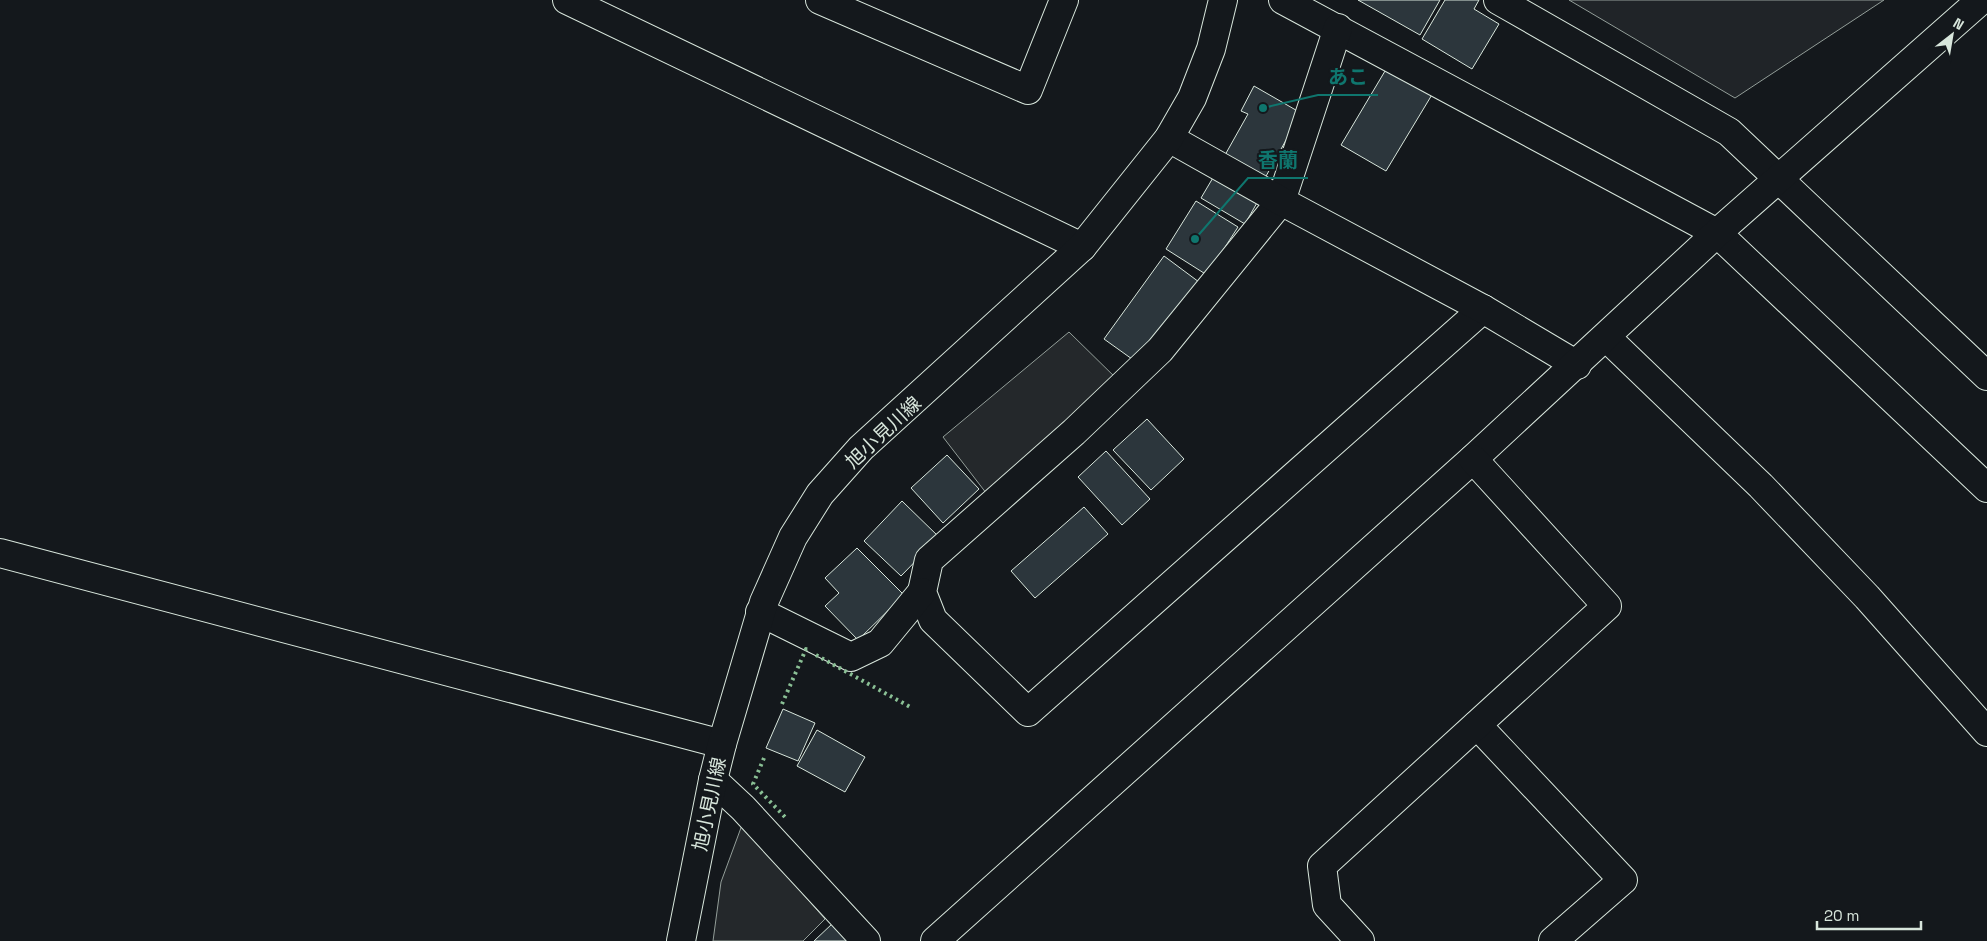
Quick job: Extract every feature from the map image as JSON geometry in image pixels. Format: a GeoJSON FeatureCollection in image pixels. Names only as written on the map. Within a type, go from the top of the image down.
{"type":"FeatureCollection","features":[{"type":"Feature","properties":{"kind":"street"},"geometry":{"type":"LineString","coordinates":[[567,0],[1082,247]]}},
{"type":"Feature","properties":{"kind":"street"},"geometry":{"type":"LineString","coordinates":[[820,0],[1028,90],[1064,0]]}},
{"type":"Feature","properties":{"kind":"street","name":"旭小見川線"},"geometry":{"type":"LineString","coordinates":[[681,941],[722,744],[760,612],[793,537],[820,494],[862,448],[1082,247],[1169,138],[1195,90],[1210,49],[1222,0]]}},
{"type":"Feature","properties":{"kind":"street"},"geometry":{"type":"LineString","coordinates":[[1283,0],[1717,233],[1987,488]]}},
{"type":"Feature","properties":{"kind":"street"},"geometry":{"type":"LineString","coordinates":[[1498,0],[1729,132],[1780,178],[1987,376]]}},
{"type":"Feature","properties":{"kind":"street"},"geometry":{"type":"LineString","coordinates":[[935,941],[1577,365],[1717,233],[1981,0]]}},
{"type":"Feature","properties":{"kind":"street"},"geometry":{"type":"LineString","coordinates":[[760,612],[851,657],[880,643],[922,592],[929,560],[1074,432],[1160,350],[1281,201],[1338,28]]}},
{"type":"Feature","properties":{"kind":"street"},"geometry":{"type":"LineString","coordinates":[[1169,138],[1281,201],[1483,309],[1577,365]]}},
{"type":"Feature","properties":{"kind":"street"},"geometry":{"type":"LineString","coordinates":[[922,592],[932,620],[1028,712],[1483,309]]}},
{"type":"Feature","properties":{"kind":"street"},"geometry":{"type":"LineString","coordinates":[[1606,337],[1761,486],[1867,597],[1987,732]]}},
{"type":"Feature","properties":{"kind":"street"},"geometry":{"type":"LineString","coordinates":[[1360,941],[1327,905],[1322,866],[1607,606],[1473,459]]}},
{"type":"Feature","properties":{"kind":"street"},"geometry":{"type":"LineString","coordinates":[[0,553],[722,744]]}},
{"type":"Feature","properties":{"kind":"street"},"geometry":{"type":"LineString","coordinates":[[1477,725],[1623,880],[1553,941]]}},
{"type":"Feature","properties":{"kind":"street"},"geometry":{"type":"LineString","coordinates":[[713,780],[743,808],[866,941]]}},
{"type":"Feature","properties":{"kind":"shaded area"},"geometry":{"type":"Polygon","coordinates":[[[1569,0],[1884,0],[1735,98],[1569,0]]]}},
{"type":"Feature","properties":{"kind":"shaded area"},"geometry":{"type":"Polygon","coordinates":[[[1069,332],[1120,382],[990,498],[943,437],[1069,332]]]}},
{"type":"Feature","properties":{"kind":"shaded area"},"geometry":{"type":"Polygon","coordinates":[[[742,825],[825,919],[803,941],[713,941],[721,882],[742,825]]]}},
{"type":"Feature","properties":{"kind":"building"},"geometry":{"type":"Polygon","coordinates":[[[1358,0],[1440,0],[1420,35],[1358,0]]]}},
{"type":"Feature","properties":{"kind":"building"},"geometry":{"type":"Polygon","coordinates":[[[1445,0],[1479,0],[1474,9],[1499,24],[1472,69],[1422,39],[1445,0]]]}},
{"type":"Feature","properties":{"kind":"building"},"geometry":{"type":"Polygon","coordinates":[[[1388,66],[1433,93],[1386,171],[1341,145],[1388,66]]]}},
{"type":"Feature","properties":{"kind":"building"},"geometry":{"type":"Polygon","coordinates":[[[1254,86],[1301,113],[1265,178],[1225,155],[1248,114],[1241,111],[1254,86]]]}},
{"type":"Feature","properties":{"kind":"building"},"geometry":{"type":"Polygon","coordinates":[[[1214,176],[1258,201],[1245,224],[1201,198],[1214,176]]]}},
{"type":"Feature","properties":{"kind":"building"},"geometry":{"type":"Polygon","coordinates":[[[1196,201],[1238,227],[1207,275],[1166,249],[1196,201]]]}},
{"type":"Feature","properties":{"kind":"building"},"geometry":{"type":"Polygon","coordinates":[[[1164,256],[1199,282],[1139,364],[1104,339],[1164,256]]]}},
{"type":"Feature","properties":{"kind":"building"},"geometry":{"type":"Polygon","coordinates":[[[1147,419],[1184,459],[1151,490],[1113,450],[1147,419]]]}},
{"type":"Feature","properties":{"kind":"building"},"geometry":{"type":"Polygon","coordinates":[[[1106,451],[1150,499],[1122,525],[1078,477],[1106,451]]]}},
{"type":"Feature","properties":{"kind":"building"},"geometry":{"type":"Polygon","coordinates":[[[947,455],[979,489],[943,523],[911,488],[947,455]]]}},
{"type":"Feature","properties":{"kind":"building"},"geometry":{"type":"Polygon","coordinates":[[[902,501],[939,537],[901,576],[864,541],[902,501]]]}},
{"type":"Feature","properties":{"kind":"building"},"geometry":{"type":"Polygon","coordinates":[[[1084,507],[1108,534],[1035,598],[1011,571],[1084,507]]]}},
{"type":"Feature","properties":{"kind":"building"},"geometry":{"type":"Polygon","coordinates":[[[857,548],[904,595],[858,640],[825,606],[839,593],[825,578],[857,548]]]}},
{"type":"Feature","properties":{"kind":"building"},"geometry":{"type":"Polygon","coordinates":[[[783,709],[815,723],[798,761],[766,748],[783,709]]]}},
{"type":"Feature","properties":{"kind":"building"},"geometry":{"type":"Polygon","coordinates":[[[817,730],[865,757],[845,792],[797,766],[817,730]]]}},
{"type":"Feature","properties":{"kind":"building"},"geometry":{"type":"Polygon","coordinates":[[[833,923],[849,941],[814,941],[833,923]]]}},
{"type":"Feature","properties":{"kind":"hedge"},"geometry":{"type":"LineString","coordinates":[[782,704],[806,649],[810,651]]}},
{"type":"Feature","properties":{"kind":"hedge"},"geometry":{"type":"LineString","coordinates":[[816,655],[912,708]]}},
{"type":"Feature","properties":{"kind":"hedge"},"geometry":{"type":"LineString","coordinates":[[764,758],[753,784],[786,818]]}},
{"type":"Feature","properties":{"kind":"place","name":"あこ"},"geometry":{"type":"Point","coordinates":[1263,108]}},
{"type":"Feature","properties":{"kind":"place","name":"香蘭"},"geometry":{"type":"Point","coordinates":[1195,239]}}]}
